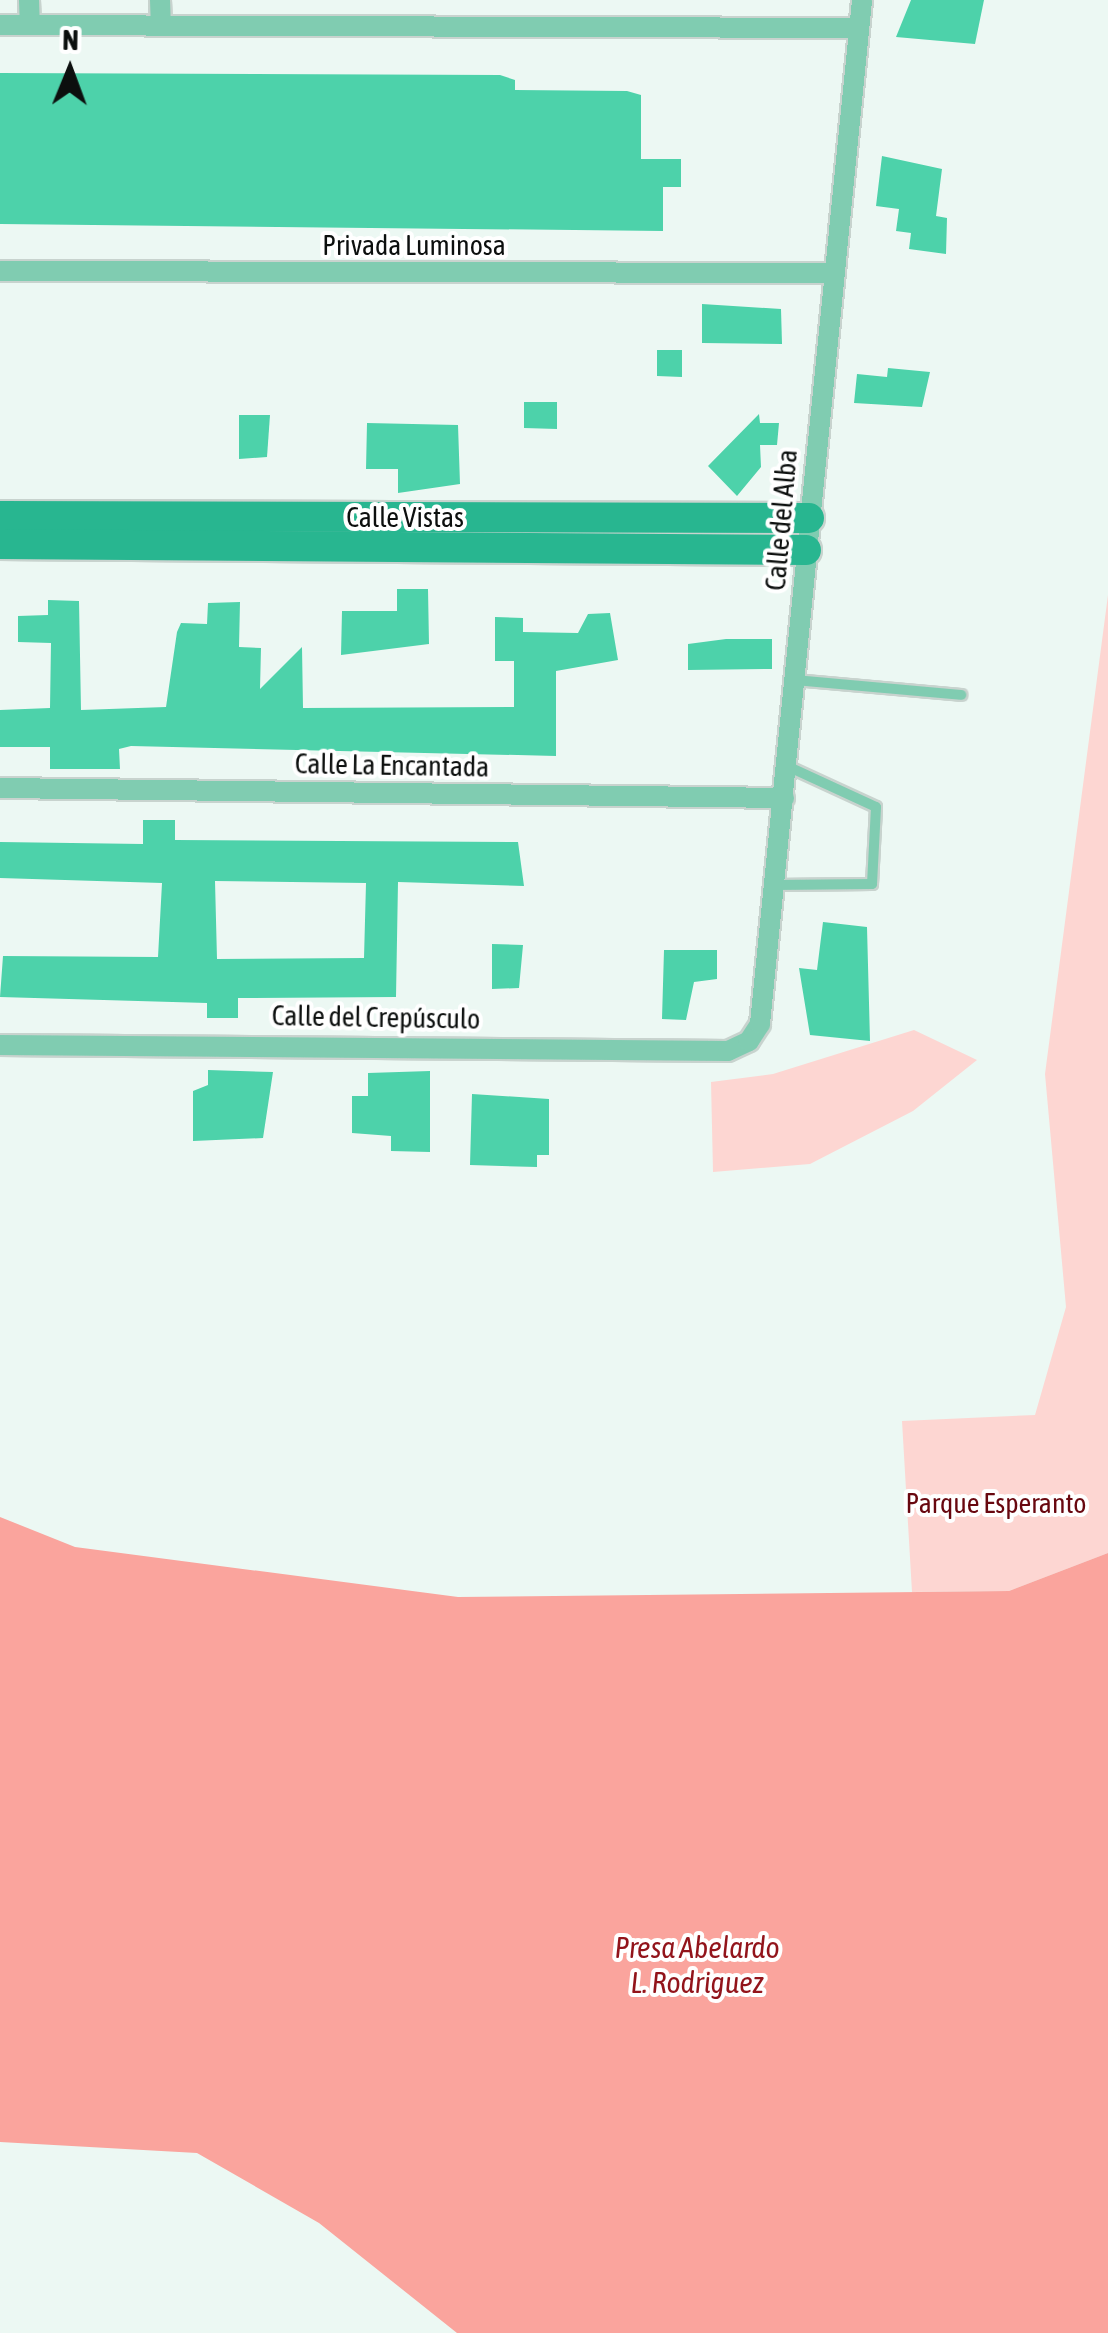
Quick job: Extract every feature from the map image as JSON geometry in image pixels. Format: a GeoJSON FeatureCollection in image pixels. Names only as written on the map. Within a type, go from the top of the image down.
{"type":"FeatureCollection","features":[{"type":"Feature","properties":{"kind":"street"},"geometry":{"type":"LineString","coordinates":[[28,0],[30,25]]}},
{"type":"Feature","properties":{"kind":"street"},"geometry":{"type":"LineString","coordinates":[[160,0],[161,26]]}},
{"type":"Feature","properties":{"kind":"street","name":"Calle del Alba"},"geometry":{"type":"LineString","coordinates":[[748,1041],[760,1024],[810,518],[828,273],[862,0]]}},
{"type":"Feature","properties":{"kind":"street"},"geometry":{"type":"LineString","coordinates":[[0,25],[858,28]]}},
{"type":"Feature","properties":{"kind":"street","name":"Privada Luminosa"},"geometry":{"type":"LineString","coordinates":[[0,271],[828,273]]}},
{"type":"Feature","properties":{"kind":"street","name":"Calle Vistas"},"geometry":{"type":"LineString","coordinates":[[0,516],[131,531]]}},
{"type":"Feature","properties":{"kind":"street","name":"Calle Vistas"},"geometry":{"type":"LineString","coordinates":[[0,544],[131,531],[454,532],[810,518]]}},
{"type":"Feature","properties":{"kind":"street","name":"Calle Vistas"},"geometry":{"type":"LineString","coordinates":[[454,532],[806,550]]}},
{"type":"Feature","properties":{"kind":"street","name":"Calle La Encantada"},"geometry":{"type":"LineString","coordinates":[[0,788],[784,798]]}},
{"type":"Feature","properties":{"kind":"street","name":"Calle del Crepúsculo"},"geometry":{"type":"LineString","coordinates":[[0,1045],[728,1051],[748,1041]]}},
{"type":"Feature","properties":{"kind":"lane"},"geometry":{"type":"LineString","coordinates":[[794,680],[961,694]]}},
{"type":"Feature","properties":{"kind":"lane"},"geometry":{"type":"LineString","coordinates":[[775,885],[872,884],[876,807],[786,766]]}},
{"type":"Feature","properties":{"kind":"green space","name":"Parque Esperanto"},"geometry":{"type":"Polygon","coordinates":[[[1108,595],[1108,1553],[1009,1591],[912,1592],[902,1421],[1035,1415],[1066,1307],[1045,1074],[1108,595]]]}},
{"type":"Feature","properties":{"kind":"green space"},"geometry":{"type":"Polygon","coordinates":[[[914,1030],[977,1060],[913,1111],[810,1164],[713,1172],[711,1082],[773,1074],[914,1030]]]}},
{"type":"Feature","properties":{"kind":"water","name":"Presa Abelardo L. Rodriguez"},"geometry":{"type":"Polygon","coordinates":[[[0,1517],[75,1547],[458,1597],[1009,1591],[1108,1553],[1108,2333],[457,2333],[319,2223],[197,2153],[0,2142],[0,1517]]]}},
{"type":"Feature","properties":{"kind":"building"},"geometry":{"type":"Polygon","coordinates":[[[911,0],[984,0],[975,44],[896,37],[911,0]]]}},
{"type":"Feature","properties":{"kind":"building"},"geometry":{"type":"Polygon","coordinates":[[[0,73],[500,75],[515,80],[515,90],[627,91],[641,95],[641,159],[681,159],[681,187],[663,187],[663,231],[0,224],[0,73]]]}},
{"type":"Feature","properties":{"kind":"building"},"geometry":{"type":"Polygon","coordinates":[[[882,156],[942,169],[936,216],[947,218],[946,254],[909,249],[911,233],[896,231],[899,209],[876,206],[882,156]]]}},
{"type":"Feature","properties":{"kind":"building"},"geometry":{"type":"Polygon","coordinates":[[[702,304],[781,309],[782,344],[702,343],[702,304]]]}},
{"type":"Feature","properties":{"kind":"building"},"geometry":{"type":"Polygon","coordinates":[[[657,350],[682,350],[682,377],[657,376],[657,350]]]}},
{"type":"Feature","properties":{"kind":"building"},"geometry":{"type":"Polygon","coordinates":[[[888,368],[930,372],[922,407],[854,403],[857,374],[887,377],[888,368]]]}},
{"type":"Feature","properties":{"kind":"building"},"geometry":{"type":"Polygon","coordinates":[[[524,402],[557,402],[557,429],[524,428],[524,402]]]}},
{"type":"Feature","properties":{"kind":"building"},"geometry":{"type":"Polygon","coordinates":[[[759,414],[760,423],[779,423],[777,445],[760,445],[761,467],[737,496],[708,466],[759,414]]]}},
{"type":"Feature","properties":{"kind":"building"},"geometry":{"type":"Polygon","coordinates":[[[239,415],[270,415],[267,457],[239,459],[239,415]]]}},
{"type":"Feature","properties":{"kind":"building"},"geometry":{"type":"Polygon","coordinates":[[[367,423],[458,425],[460,484],[398,493],[398,469],[366,469],[367,423]]]}},
{"type":"Feature","properties":{"kind":"building"},"geometry":{"type":"Polygon","coordinates":[[[397,589],[428,589],[429,644],[341,655],[342,611],[397,611],[397,589]]]}},
{"type":"Feature","properties":{"kind":"building"},"geometry":{"type":"Polygon","coordinates":[[[48,600],[79,601],[81,710],[166,707],[177,632],[181,623],[207,624],[208,603],[240,602],[239,647],[261,648],[260,689],[302,647],[303,708],[514,707],[514,661],[495,661],[495,617],[523,618],[523,632],[578,633],[588,614],[610,613],[618,660],[556,671],[556,756],[131,746],[119,749],[120,769],[50,769],[50,747],[0,747],[0,710],[50,708],[51,643],[18,642],[18,616],[48,615],[48,600]]]}},
{"type":"Feature","properties":{"kind":"building"},"geometry":{"type":"Polygon","coordinates":[[[772,639],[772,669],[688,670],[688,644],[772,639]]]}},
{"type":"Feature","properties":{"kind":"building"},"geometry":{"type":"Polygon","coordinates":[[[143,820],[175,820],[175,840],[518,842],[524,886],[398,882],[396,997],[238,998],[238,1018],[207,1018],[207,1003],[0,997],[3,956],[158,957],[162,883],[0,878],[0,842],[143,844],[143,820]],[[215,881],[217,959],[364,958],[366,883],[215,881]]]}},
{"type":"Feature","properties":{"kind":"building"},"geometry":{"type":"Polygon","coordinates":[[[823,922],[867,927],[870,1041],[810,1035],[799,968],[817,970],[823,922]]]}},
{"type":"Feature","properties":{"kind":"building"},"geometry":{"type":"Polygon","coordinates":[[[492,944],[523,945],[519,988],[492,989],[492,944]]]}},
{"type":"Feature","properties":{"kind":"building"},"geometry":{"type":"Polygon","coordinates":[[[664,950],[717,950],[717,979],[694,982],[686,1020],[662,1019],[664,950]]]}},
{"type":"Feature","properties":{"kind":"building"},"geometry":{"type":"Polygon","coordinates":[[[208,1070],[273,1072],[263,1138],[193,1141],[193,1091],[208,1085],[208,1070]]]}},
{"type":"Feature","properties":{"kind":"building"},"geometry":{"type":"Polygon","coordinates":[[[430,1071],[430,1152],[391,1151],[391,1136],[352,1133],[352,1096],[368,1096],[368,1073],[430,1071]]]}},
{"type":"Feature","properties":{"kind":"building"},"geometry":{"type":"Polygon","coordinates":[[[472,1094],[549,1099],[549,1155],[537,1155],[537,1167],[470,1165],[472,1094]]]}}]}
